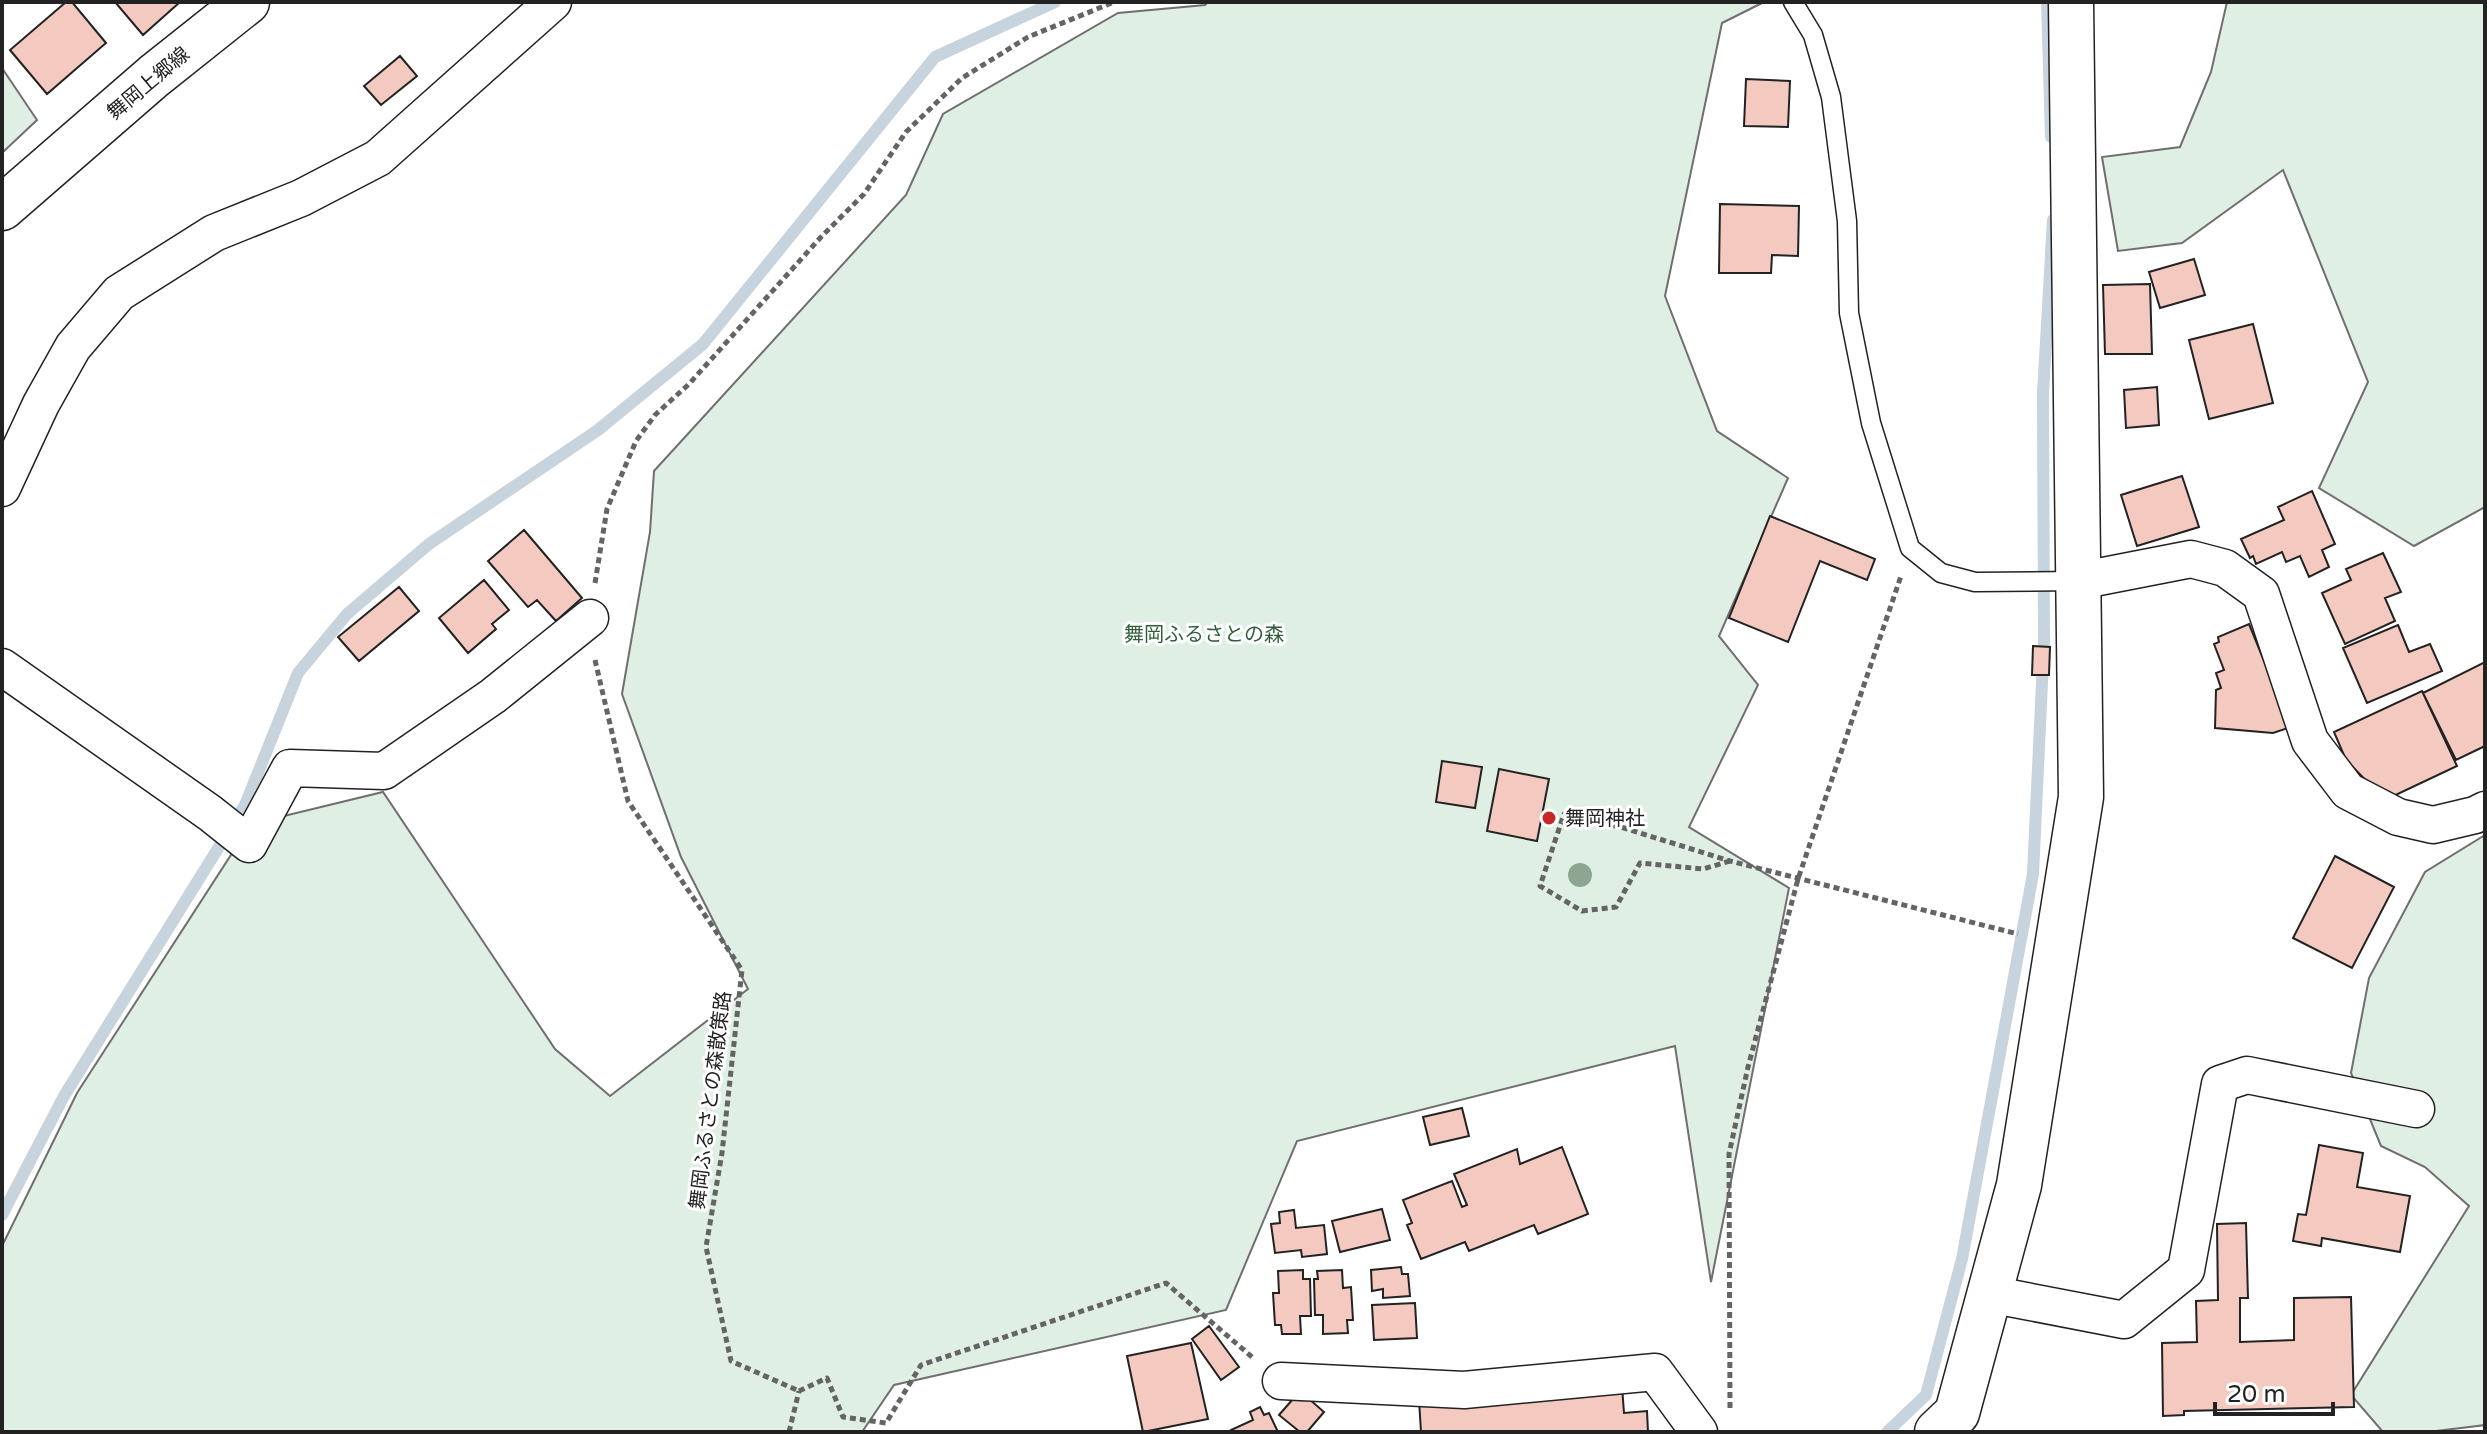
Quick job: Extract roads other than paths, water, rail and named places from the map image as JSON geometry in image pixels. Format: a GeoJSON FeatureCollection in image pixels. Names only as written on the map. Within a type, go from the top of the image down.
{"type":"FeatureCollection","features":[{"type":"Feature","properties":{"kind":"street","name":"舞岡上郷線"},"geometry":{"type":"LineString","coordinates":[[2,208],[154,76],[247,2]]}},
{"type":"Feature","properties":{"kind":"street"},"geometry":{"type":"LineString","coordinates":[[2,488],[41,404],[73,347],[119,293],[214,233],[301,198],[378,158],[553,2]]}},
{"type":"Feature","properties":{"kind":"street"},"geometry":{"type":"LineString","coordinates":[[1955,1426],[2019,1185],[2081,797],[2074,581],[2071,2]]}},
{"type":"Feature","properties":{"kind":"street","name":"舞岡上郷線"},"geometry":{"type":"LineString","coordinates":[[2,225],[52,167]]}},
{"type":"Feature","properties":{"kind":"street"},"geometry":{"type":"LineString","coordinates":[[2074,581],[2191,559],[2225,568],[2261,594],[2310,741],[2348,791],[2398,817],[2433,825],[2485,810]]}},
{"type":"Feature","properties":{"kind":"street"},"geometry":{"type":"LineString","coordinates":[[2,667],[210,813],[249,844],[290,768],[384,771],[493,696],[590,618]]}},
{"type":"Feature","properties":{"kind":"street"},"geometry":{"type":"LineString","coordinates":[[1989,1294],[2124,1320],[2186,1270],[2220,1084],[2247,1075],[2416,1109]]}},
{"type":"Feature","properties":{"kind":"street"},"geometry":{"type":"LineString","coordinates":[[1281,1381],[1464,1390],[1655,1372],[1714,1424]]}},
{"type":"Feature","properties":{"kind":"lane"},"geometry":{"type":"LineString","coordinates":[[1793,2],[1813,35],[1831,97],[1847,221],[1849,313],[1871,423],[1910,548],[1941,573],[1975,582],[2074,581]]}},
{"type":"Feature","properties":{"kind":"waterway"},"geometry":{"type":"LineString","coordinates":[[2,1215],[64,1096],[245,805],[298,673],[347,614],[429,544],[598,430],[703,344],[935,57],[1055,2]]}},
{"type":"Feature","properties":{"kind":"waterway"},"geometry":{"type":"LineString","coordinates":[[2047,2],[2051,137]]}},
{"type":"Feature","properties":{"kind":"waterway"},"geometry":{"type":"LineString","coordinates":[[1887,1432],[1926,1395],[1962,1259],[2033,874],[2044,640],[2043,393],[2053,220]]}},
{"type":"Feature","properties":{"kind":"place","name":"舞岡神社"},"geometry":{"type":"Point","coordinates":[1549,818]}},
{"type":"Feature","properties":{"kind":"park label","name":"舞岡ふるさとの森"},"geometry":{"type":"Point","coordinates":[1204,634]}}]}
